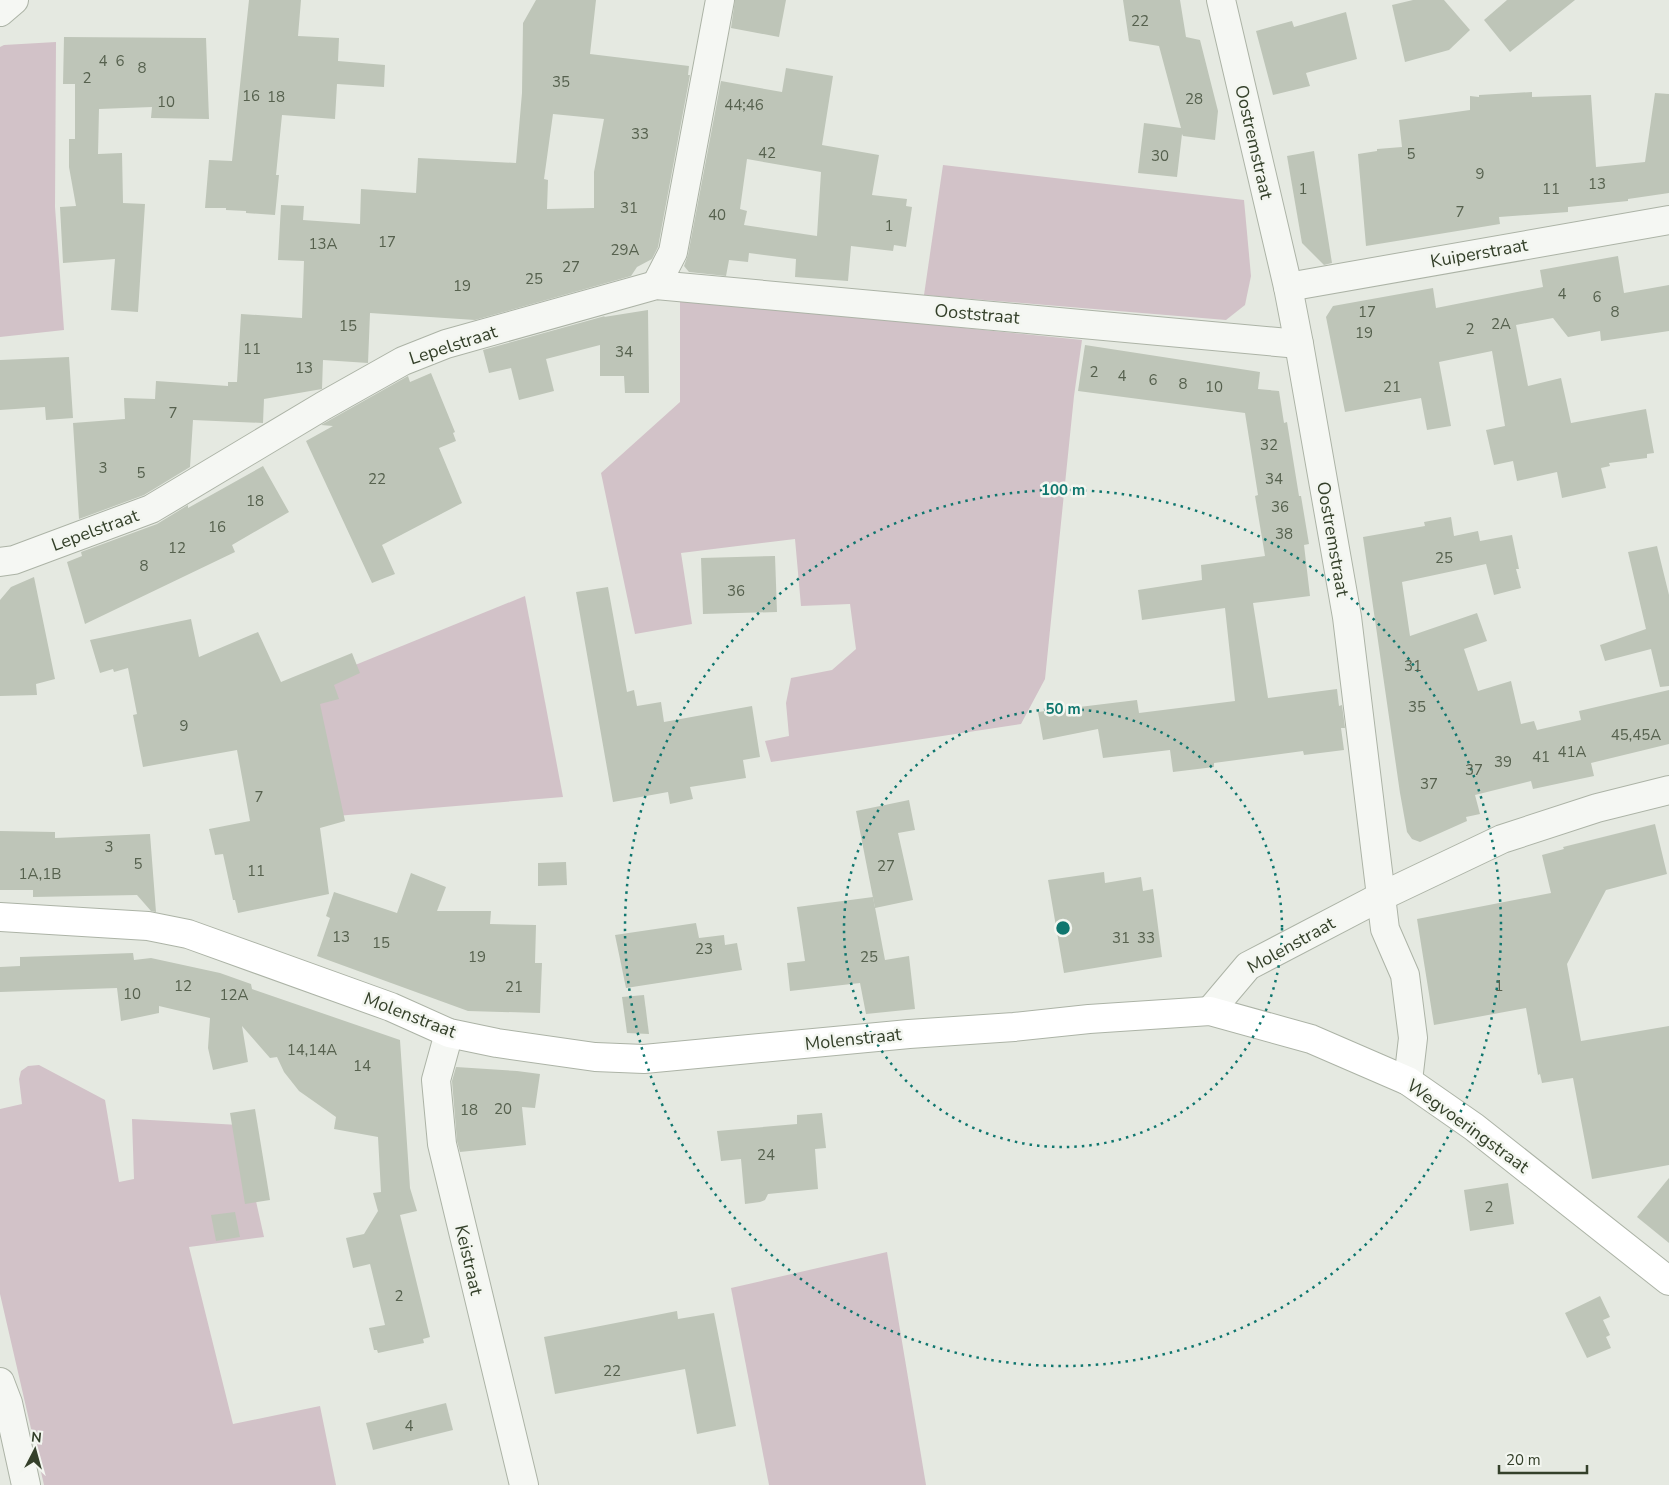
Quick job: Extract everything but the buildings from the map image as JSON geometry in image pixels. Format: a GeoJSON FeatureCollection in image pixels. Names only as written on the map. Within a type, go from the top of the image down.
{"type":"FeatureCollection","features":[{"type":"Feature","properties":{"kind":"street"},"geometry":{"type":"LineString","coordinates":[[0,12],[14,0]]}},
{"type":"Feature","properties":{"kind":"street"},"geometry":{"type":"LineString","coordinates":[[656,285],[674,252],[720,0]]}},
{"type":"Feature","properties":{"kind":"street","name":"Oostremstraat"},"geometry":{"type":"LineString","coordinates":[[1221,0],[1288,287],[1347,617],[1385,929],[1405,975],[1413,1038],[1408,1081]]}},
{"type":"Feature","properties":{"kind":"street","name":"Kuiperstraat"},"geometry":{"type":"LineString","coordinates":[[1288,287],[1669,220]]}},
{"type":"Feature","properties":{"kind":"street","name":"Ooststraat"},"geometry":{"type":"LineString","coordinates":[[656,285],[1299,344]]}},
{"type":"Feature","properties":{"kind":"street","name":"Lepelstraat"},"geometry":{"type":"LineString","coordinates":[[0,562],[14,560],[151,509],[323,406],[403,361],[446,344],[656,285]]}},
{"type":"Feature","properties":{"kind":"street","name":"Molenstraat"},"geometry":{"type":"LineString","coordinates":[[0,916],[148,926],[188,934],[391,1007],[449,1033],[497,1043],[595,1057],[644,1059],[910,1034],[1210,1011],[1248,966],[1380,897],[1502,839],[1597,808],[1669,790]]}},
{"type":"Feature","properties":{"kind":"street","name":"Wegvoeringstraat"},"geometry":{"type":"LineString","coordinates":[[1210,1011],[1311,1039],[1408,1081],[1474,1127],[1669,1281]]}},
{"type":"Feature","properties":{"kind":"street","name":"Keistraat"},"geometry":{"type":"LineString","coordinates":[[449,1033],[436,1080],[442,1144],[524,1485]]}},
{"type":"Feature","properties":{"kind":"street"},"geometry":{"type":"LineString","coordinates":[[0,1382],[8,1403],[26,1485]]}},
{"type":"Feature","properties":{"kind":"shaded area"},"geometry":{"type":"Polygon","coordinates":[[[56,42],[55,207],[64,330],[0,337],[0,47],[4,45],[56,42]]]}},
{"type":"Feature","properties":{"kind":"shaded area"},"geometry":{"type":"Polygon","coordinates":[[[943,165],[1244,200],[1251,276],[1245,305],[1226,320],[924,295],[943,165]]]}},
{"type":"Feature","properties":{"kind":"shaded area"},"geometry":{"type":"Polygon","coordinates":[[[680,299],[1082,340],[1074,396],[1045,679],[1021,724],[771,762],[765,741],[789,736],[786,703],[791,678],[832,670],[856,649],[850,604],[801,606],[795,539],[681,553],[692,624],[635,634],[601,473],[680,402],[680,299]]]}},
{"type":"Feature","properties":{"kind":"shaded area"},"geometry":{"type":"Polygon","coordinates":[[[525,596],[563,797],[312,818],[274,698],[525,596]]]}},
{"type":"Feature","properties":{"kind":"shaded area"},"geometry":{"type":"Polygon","coordinates":[[[39,1065],[105,1100],[119,1182],[134,1179],[132,1119],[239,1125],[264,1237],[189,1247],[233,1424],[320,1406],[336,1485],[44,1485],[0,1294],[0,1109],[22,1104],[19,1079],[21,1071],[28,1066],[39,1065]]]}},
{"type":"Feature","properties":{"kind":"shaded area"},"geometry":{"type":"Polygon","coordinates":[[[887,1252],[926,1485],[769,1485],[731,1288],[887,1252]]]}}]}
